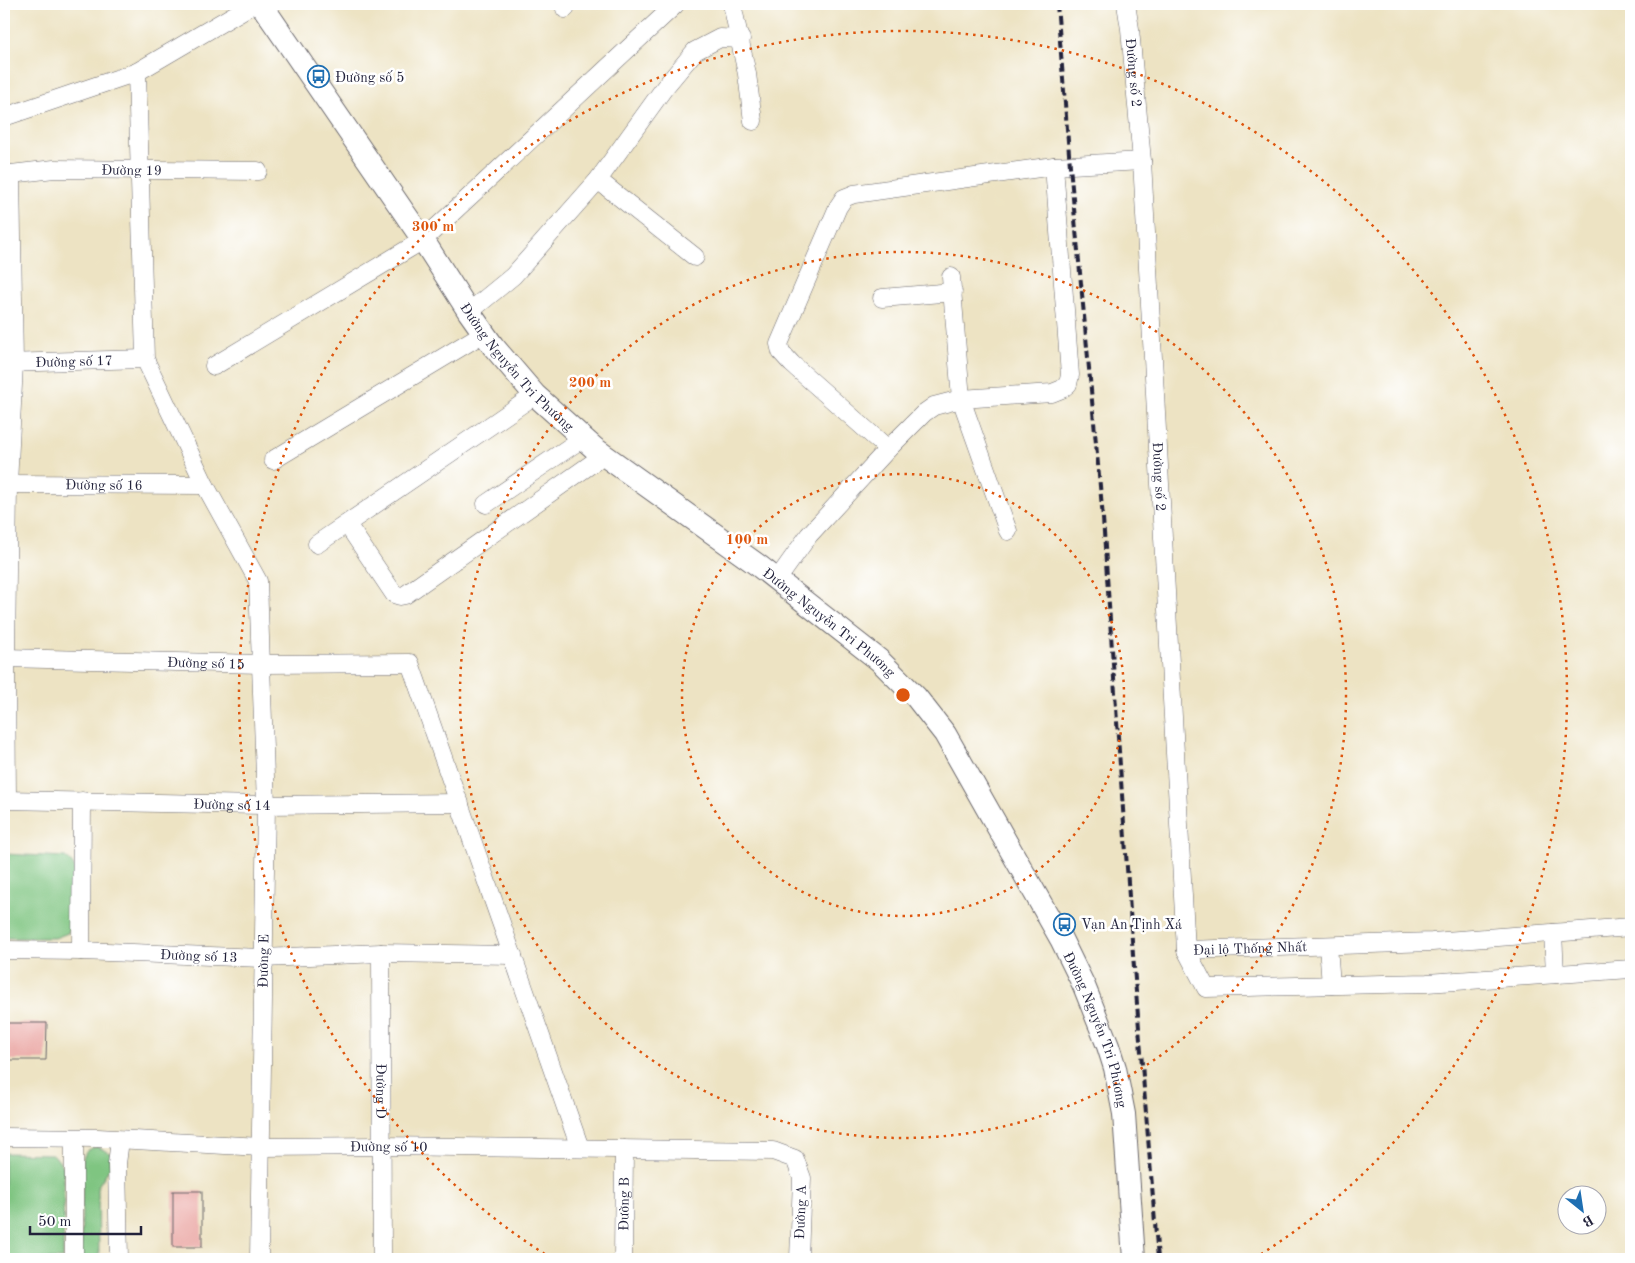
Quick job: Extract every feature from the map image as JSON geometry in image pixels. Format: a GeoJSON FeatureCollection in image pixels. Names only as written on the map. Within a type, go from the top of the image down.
{"type":"FeatureCollection","features":[{"type":"Feature","properties":{"kind":"main road","name":"Đường Nguyễn Tri Phương"},"geometry":{"type":"LineString","coordinates":[[261,4],[423,240],[469,312],[535,395],[604,455],[777,580],[878,660],[916,697],[934,719],[955,750],[1061,939],[1095,1012],[1108,1046],[1120,1090],[1127,1138],[1134,1259]]}},
{"type":"Feature","properties":{"kind":"street"},"geometry":{"type":"LineString","coordinates":[[4,116],[137,72],[253,4]]}},
{"type":"Feature","properties":{"kind":"street"},"geometry":{"type":"LineString","coordinates":[[732,4],[741,39],[753,121]]}},
{"type":"Feature","properties":{"kind":"street","name":"Đường số 2"},"geometry":{"type":"LineString","coordinates":[[1126,4],[1142,161],[1186,950]]}},
{"type":"Feature","properties":{"kind":"street"},"geometry":{"type":"LineString","coordinates":[[214,366],[423,240],[675,5]]}},
{"type":"Feature","properties":{"kind":"street"},"geometry":{"type":"LineString","coordinates":[[469,312],[513,276],[598,180],[665,87],[695,51],[720,38],[741,39]]}},
{"type":"Feature","properties":{"kind":"street"},"geometry":{"type":"LineString","coordinates":[[137,72],[145,359]]}},
{"type":"Feature","properties":{"kind":"street"},"geometry":{"type":"LineString","coordinates":[[888,449],[792,364],[781,352],[779,344],[838,207],[844,198],[854,194],[1054,166],[1142,161]]}},
{"type":"Feature","properties":{"kind":"street"},"geometry":{"type":"LineString","coordinates":[[777,580],[809,535],[888,449],[929,409],[943,403],[961,399],[1052,393],[1068,384],[1070,375],[1054,166]]}},
{"type":"Feature","properties":{"kind":"street","name":"Đường 19"},"geometry":{"type":"LineString","coordinates":[[7,174],[54,169],[258,171]]}},
{"type":"Feature","properties":{"kind":"street"},"geometry":{"type":"LineString","coordinates":[[6,800],[6,484],[9,364],[7,174]]}},
{"type":"Feature","properties":{"kind":"street"},"geometry":{"type":"LineString","coordinates":[[598,180],[695,256]]}},
{"type":"Feature","properties":{"kind":"street"},"geometry":{"type":"LineString","coordinates":[[882,298],[952,285],[961,399],[1008,531]]}},
{"type":"Feature","properties":{"kind":"street"},"geometry":{"type":"LineString","coordinates":[[273,460],[484,333]]}},
{"type":"Feature","properties":{"kind":"street","name":"Đường số 17"},"geometry":{"type":"LineString","coordinates":[[9,364],[145,359]]}},
{"type":"Feature","properties":{"kind":"street","name":"Đường E"},"geometry":{"type":"LineString","coordinates":[[145,359],[205,485],[258,581],[266,805],[259,1259]]}},
{"type":"Feature","properties":{"kind":"street"},"geometry":{"type":"LineString","coordinates":[[317,544],[535,395]]}},
{"type":"Feature","properties":{"kind":"street"},"geometry":{"type":"LineString","coordinates":[[486,504],[583,438]]}},
{"type":"Feature","properties":{"kind":"street"},"geometry":{"type":"LineString","coordinates":[[347,524],[394,594],[405,595],[604,455]]}},
{"type":"Feature","properties":{"kind":"street","name":"Đường số 16"},"geometry":{"type":"LineString","coordinates":[[6,484],[205,485]]}},
{"type":"Feature","properties":{"kind":"street","name":"Đường số 15"},"geometry":{"type":"LineString","coordinates":[[5,658],[262,664],[410,663],[460,803]]}},
{"type":"Feature","properties":{"kind":"street","name":"Đường số 14"},"geometry":{"type":"LineString","coordinates":[[6,800],[266,805],[460,803]]}},
{"type":"Feature","properties":{"kind":"street"},"geometry":{"type":"LineString","coordinates":[[81,951],[82,800]]}},
{"type":"Feature","properties":{"kind":"street"},"geometry":{"type":"LineString","coordinates":[[460,803],[580,1148]]}},
{"type":"Feature","properties":{"kind":"street","name":"Đại lộ Thống Nhất"},"geometry":{"type":"LineString","coordinates":[[1631,927],[1432,942],[1186,950],[1206,988],[1427,984],[1631,970]]}},
{"type":"Feature","properties":{"kind":"street"},"geometry":{"type":"LineString","coordinates":[[1553,933],[1555,974]]}},
{"type":"Feature","properties":{"kind":"street"},"geometry":{"type":"LineString","coordinates":[[1328,946],[1331,985]]}},
{"type":"Feature","properties":{"kind":"street","name":"Đường số 13"},"geometry":{"type":"LineString","coordinates":[[4,950],[263,958],[381,953],[513,955]]}},
{"type":"Feature","properties":{"kind":"street","name":"Đường D"},"geometry":{"type":"LineString","coordinates":[[381,953],[382,1259]]}},
{"type":"Feature","properties":{"kind":"street","name":"Đường số 10"},"geometry":{"type":"LineString","coordinates":[[4,1137],[120,1140],[261,1147],[382,1146],[773,1151]]}},
{"type":"Feature","properties":{"kind":"street"},"geometry":{"type":"LineString","coordinates":[[74,1139],[74,1259]]}},
{"type":"Feature","properties":{"kind":"street"},"geometry":{"type":"LineString","coordinates":[[118,1259],[118,1164],[120,1140]]}},
{"type":"Feature","properties":{"kind":"street","name":"Đường B"},"geometry":{"type":"LineString","coordinates":[[623,1259],[624,1149]]}},
{"type":"Feature","properties":{"kind":"street","name":"Đường A"},"geometry":{"type":"LineString","coordinates":[[773,1151],[795,1159],[802,1178],[799,1259]]}},
{"type":"Feature","properties":{"kind":"green space"},"geometry":{"type":"Polygon","coordinates":[[[4,854],[65,857],[72,863],[76,874],[72,920],[68,933],[55,938],[4,938],[4,854]]]}},
{"type":"Feature","properties":{"kind":"green space"},"geometry":{"type":"Polygon","coordinates":[[[98,1147],[110,1153],[111,1166],[98,1186],[99,1259],[81,1259],[83,1159],[88,1150],[98,1147]]]}},
{"type":"Feature","properties":{"kind":"green space"},"geometry":{"type":"Polygon","coordinates":[[[4,1153],[53,1154],[63,1166],[63,1259],[4,1259],[4,1153]]]}},
{"type":"Feature","properties":{"kind":"building"},"geometry":{"type":"Polygon","coordinates":[[[4,1023],[47,1023],[46,1060],[4,1060],[4,1023]]]}},
{"type":"Feature","properties":{"kind":"building"},"geometry":{"type":"Polygon","coordinates":[[[173,1191],[202,1191],[202,1247],[173,1247],[173,1191]]]}},
{"type":"Feature","properties":{"kind":"railway"},"geometry":{"type":"LineString","coordinates":[[1057,4],[1103,518],[1133,955],[1158,1259]]}},
{"type":"Feature","properties":{"kind":"place","name":"Đường số 5"},"geometry":{"type":"Point","coordinates":[319,77]}},
{"type":"Feature","properties":{"kind":"place","name":"Vạn An Tịnh Xá"},"geometry":{"type":"Point","coordinates":[1065,924]}}]}
